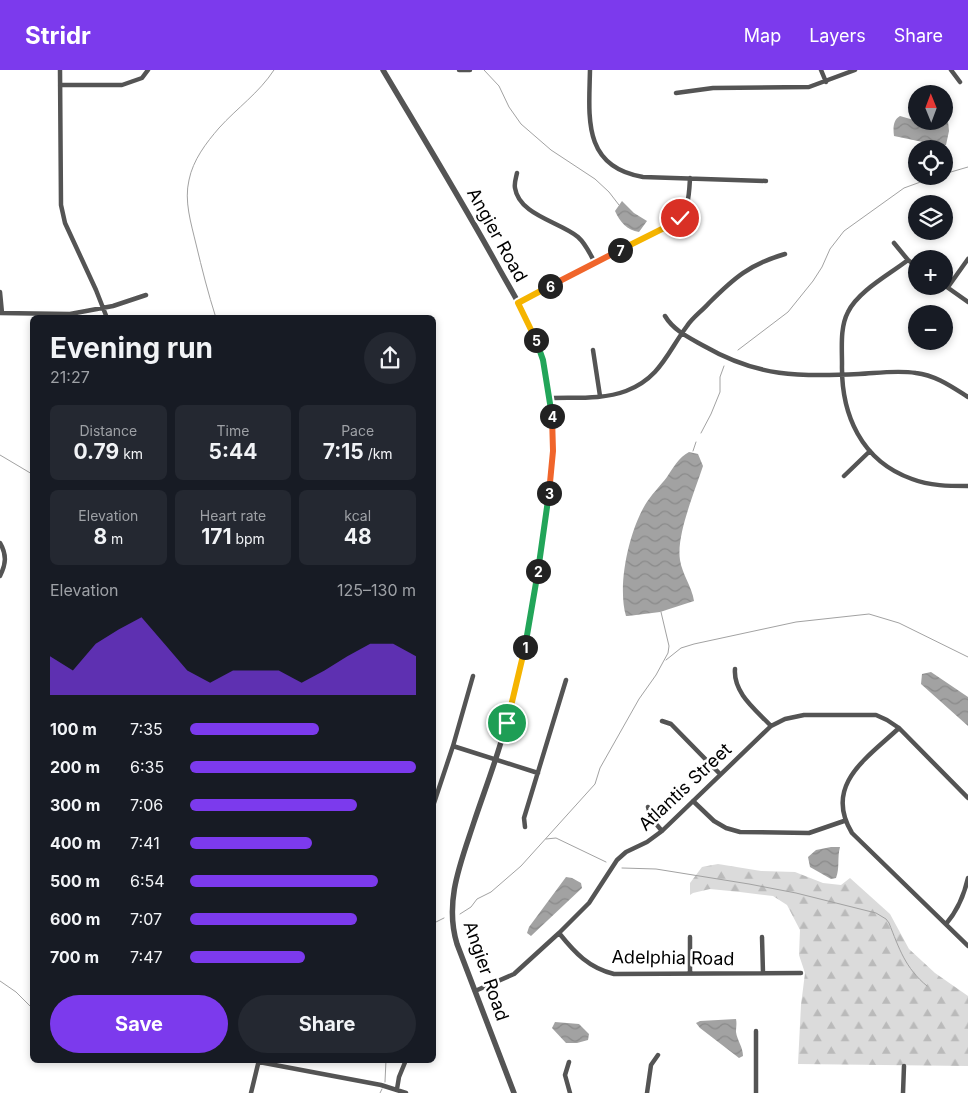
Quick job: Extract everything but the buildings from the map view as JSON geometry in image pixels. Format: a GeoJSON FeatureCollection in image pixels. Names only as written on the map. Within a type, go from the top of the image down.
{"type":"FeatureCollection","features":[{"type":"Feature","properties":{"kind":"street"},"geometry":{"type":"LineString","coordinates":[[60,70],[61,205],[65,222],[106,315]]}},
{"type":"Feature","properties":{"kind":"street"},"geometry":{"type":"LineString","coordinates":[[60,85],[122,85],[142,78],[148,70]]}},
{"type":"Feature","properties":{"kind":"street","name":"Angier Road"},"geometry":{"type":"LineString","coordinates":[[383,70],[478,229],[518,303],[540,351],[549,398],[553,451],[545,527],[521,665],[509,714],[462,858],[452,899],[452,920],[456,938],[514,1093]]}},
{"type":"Feature","properties":{"kind":"street"},"geometry":{"type":"LineString","coordinates":[[459,70],[470,70]]}},
{"type":"Feature","properties":{"kind":"street"},"geometry":{"type":"LineString","coordinates":[[590,70],[590,124],[596,144],[608,160],[620,170],[632,175],[766,181]]}},
{"type":"Feature","properties":{"kind":"street"},"geometry":{"type":"LineString","coordinates":[[822,70],[826,82]]}},
{"type":"Feature","properties":{"kind":"street"},"geometry":{"type":"LineString","coordinates":[[676,93],[714,88],[809,87],[856,70]]}},
{"type":"Feature","properties":{"kind":"street"},"geometry":{"type":"LineString","coordinates":[[951,70],[960,82]]}},
{"type":"Feature","properties":{"kind":"street"},"geometry":{"type":"LineString","coordinates":[[517,173],[515,190],[523,203],[540,216],[578,238],[588,250],[595,263]]}},
{"type":"Feature","properties":{"kind":"street"},"geometry":{"type":"LineString","coordinates":[[518,303],[670,225],[680,218],[688,202],[690,178]]}},
{"type":"Feature","properties":{"kind":"street"},"geometry":{"type":"LineString","coordinates":[[894,243],[908,260],[857,299],[844,322],[842,391],[847,411],[857,433],[870,451],[886,466],[912,479],[941,486],[968,486]]}},
{"type":"Feature","properties":{"kind":"street"},"geometry":{"type":"LineString","coordinates":[[549,398],[600,396],[625,391],[649,378],[666,360],[694,318],[738,276],[771,258],[785,254]]}},
{"type":"Feature","properties":{"kind":"street"},"geometry":{"type":"LineString","coordinates":[[953,277],[968,259]]}},
{"type":"Feature","properties":{"kind":"street"},"geometry":{"type":"LineString","coordinates":[[953,291],[968,302]]}},
{"type":"Feature","properties":{"kind":"street"},"geometry":{"type":"LineString","coordinates":[[0,292],[1,313],[70,314],[103,308],[146,295]]}},
{"type":"Feature","properties":{"kind":"street"},"geometry":{"type":"LineString","coordinates":[[665,316],[669,323],[682,334],[726,358],[762,370],[785,374],[842,374],[896,371],[919,373],[940,380],[968,397]]}},
{"type":"Feature","properties":{"kind":"street"},"geometry":{"type":"LineString","coordinates":[[593,350],[600,396]]}},
{"type":"Feature","properties":{"kind":"street"},"geometry":{"type":"LineString","coordinates":[[844,476],[870,451]]}},
{"type":"Feature","properties":{"kind":"street"},"geometry":{"type":"LineString","coordinates":[[0,543],[4,551],[5,562],[0,576]]}},
{"type":"Feature","properties":{"kind":"street"},"geometry":{"type":"LineString","coordinates":[[735,669],[737,686],[745,698],[771,726]]}},
{"type":"Feature","properties":{"kind":"street"},"geometry":{"type":"LineString","coordinates":[[436,797],[454,746],[473,676]]}},
{"type":"Feature","properties":{"kind":"street"},"geometry":{"type":"LineString","coordinates":[[525,827],[524,818],[566,680]]}},
{"type":"Feature","properties":{"kind":"street","name":"Atlantis Street"},"geometry":{"type":"LineString","coordinates":[[475,991],[514,974],[589,903],[617,860],[626,852],[647,842],[662,830],[771,726],[785,719],[804,715],[876,715],[899,728],[968,798]]}},
{"type":"Feature","properties":{"kind":"street"},"geometry":{"type":"LineString","coordinates":[[662,722],[671,724],[720,774]]}},
{"type":"Feature","properties":{"kind":"street"},"geometry":{"type":"LineString","coordinates":[[899,728],[850,775],[842,800],[844,821],[852,833],[968,946]]}},
{"type":"Feature","properties":{"kind":"street"},"geometry":{"type":"LineString","coordinates":[[454,746],[538,774]]}},
{"type":"Feature","properties":{"kind":"street"},"geometry":{"type":"LineString","coordinates":[[693,800],[714,821],[726,828],[740,832],[809,833],[844,821]]}},
{"type":"Feature","properties":{"kind":"street"},"geometry":{"type":"LineString","coordinates":[[648,807],[651,818],[662,830]]}},
{"type":"Feature","properties":{"kind":"street"},"geometry":{"type":"LineString","coordinates":[[946,924],[956,913],[963,898],[968,878]]}},
{"type":"Feature","properties":{"kind":"street","name":"Adelphia Road"},"geometry":{"type":"LineString","coordinates":[[559,933],[587,963],[605,972],[628,974],[801,973]]}},
{"type":"Feature","properties":{"kind":"street"},"geometry":{"type":"LineString","coordinates":[[762,936],[763,973]]}},
{"type":"Feature","properties":{"kind":"street"},"geometry":{"type":"LineString","coordinates":[[690,937],[690,974]]}},
{"type":"Feature","properties":{"kind":"street"},"geometry":{"type":"LineString","coordinates":[[756,1030],[756,1093]]}},
{"type":"Feature","properties":{"kind":"street"},"geometry":{"type":"LineString","coordinates":[[648,1093],[651,1065],[658,1055]]}},
{"type":"Feature","properties":{"kind":"street"},"geometry":{"type":"LineString","coordinates":[[568,1062],[564,1075],[570,1093]]}},
{"type":"Feature","properties":{"kind":"street"},"geometry":{"type":"LineString","coordinates":[[251,1093],[258,1063]]}},
{"type":"Feature","properties":{"kind":"street"},"geometry":{"type":"LineString","coordinates":[[269,1063],[397,1089],[406,1093]]}},
{"type":"Feature","properties":{"kind":"street"},"geometry":{"type":"LineString","coordinates":[[397,1089],[399,1077],[405,1063]]}},
{"type":"Feature","properties":{"kind":"street"},"geometry":{"type":"LineString","coordinates":[[903,1093],[904,1066]]}},
{"type":"Feature","properties":{"kind":"green space"},"geometry":{"type":"Polygon","coordinates":[[[718,864],[761,871],[795,872],[823,883],[841,885],[850,878],[890,914],[909,949],[935,973],[968,996],[968,1066],[798,1064],[801,1005],[805,973],[799,955],[800,930],[787,905],[773,896],[710,889],[690,895],[690,883],[702,867],[718,864]]]}},
{"type":"Feature","properties":{"kind":"water"},"geometry":{"type":"Polygon","coordinates":[[[900,116],[908,118],[908,130],[949,130],[947,140],[913,140],[894,136],[896,120],[900,116]]]}},
{"type":"Feature","properties":{"kind":"water"},"geometry":{"type":"Polygon","coordinates":[[[622,201],[634,213],[647,221],[639,232],[627,227],[617,215],[615,211],[622,201]]]}},
{"type":"Feature","properties":{"kind":"water"},"geometry":{"type":"Polygon","coordinates":[[[689,452],[698,454],[703,466],[683,526],[680,550],[681,565],[694,601],[660,612],[626,616],[623,589],[624,574],[634,529],[647,501],[679,460],[689,452]]]}},
{"type":"Feature","properties":{"kind":"water"},"geometry":{"type":"Polygon","coordinates":[[[931,672],[968,697],[968,726],[921,684],[922,674],[931,672]]]}},
{"type":"Feature","properties":{"kind":"water"},"geometry":{"type":"Polygon","coordinates":[[[840,847],[836,878],[831,879],[810,867],[808,857],[816,850],[840,847]]]}},
{"type":"Feature","properties":{"kind":"water"},"geometry":{"type":"Polygon","coordinates":[[[566,877],[581,883],[582,888],[531,936],[527,933],[529,927],[566,877]]]}},
{"type":"Feature","properties":{"kind":"water"},"geometry":{"type":"Polygon","coordinates":[[[736,1019],[736,1032],[743,1056],[739,1058],[696,1023],[700,1021],[736,1019]]]}},
{"type":"Feature","properties":{"kind":"water"},"geometry":{"type":"Polygon","coordinates":[[[555,1022],[579,1024],[589,1034],[588,1040],[566,1043],[552,1028],[555,1022]]]}},
{"type":"Feature","properties":{"kind":"waterway"},"geometry":{"type":"LineString","coordinates":[[215,315],[190,220],[187,196],[189,180],[197,159],[209,140],[262,86],[274,70]]}},
{"type":"Feature","properties":{"kind":"waterway"},"geometry":{"type":"LineString","coordinates":[[484,70],[499,86],[509,107],[521,124],[551,150],[595,179],[619,205]]}},
{"type":"Feature","properties":{"kind":"waterway"},"geometry":{"type":"LineString","coordinates":[[953,171],[968,167]]}},
{"type":"Feature","properties":{"kind":"waterway"},"geometry":{"type":"LineString","coordinates":[[738,350],[788,312],[813,281],[830,249],[844,231],[904,188],[912,185]]}},
{"type":"Feature","properties":{"kind":"waterway"},"geometry":{"type":"LineString","coordinates":[[701,433],[720,392],[720,377],[724,366]]}},
{"type":"Feature","properties":{"kind":"waterway"},"geometry":{"type":"LineString","coordinates":[[693,451],[696,442]]}},
{"type":"Feature","properties":{"kind":"waterway"},"geometry":{"type":"LineString","coordinates":[[0,455],[30,473]]}},
{"type":"Feature","properties":{"kind":"waterway"},"geometry":{"type":"LineString","coordinates":[[460,914],[471,907],[477,899],[491,892],[521,866],[595,784],[600,768],[639,699],[656,675],[668,653],[669,646],[661,612]]}},
{"type":"Feature","properties":{"kind":"waterway"},"geometry":{"type":"LineString","coordinates":[[666,660],[681,648],[694,644],[796,622],[869,614],[899,623],[968,657]]}},
{"type":"Feature","properties":{"kind":"waterway"},"geometry":{"type":"LineString","coordinates":[[546,839],[556,838],[606,862]]}},
{"type":"Feature","properties":{"kind":"waterway"},"geometry":{"type":"LineString","coordinates":[[622,868],[656,869],[749,884],[796,893],[876,913],[889,923],[908,965],[927,986]]}},
{"type":"Feature","properties":{"kind":"waterway"},"geometry":{"type":"LineString","coordinates":[[436,922],[444,918]]}},
{"type":"Feature","properties":{"kind":"waterway"},"geometry":{"type":"LineString","coordinates":[[0,981],[16,992],[30,1006]]}},
{"type":"Feature","properties":{"kind":"waterway"},"geometry":{"type":"LineString","coordinates":[[385,1082],[386,1063]]}},
{"type":"Feature","properties":{"kind":"waterway"},"geometry":{"type":"LineString","coordinates":[[380,1093],[382,1089]]}},
{"type":"Feature","properties":{"kind":"route"},"geometry":{"type":"LineString","coordinates":[[507,723],[530,618],[545,527],[553,451],[552,416],[543,360],[536,340],[518,303],[670,225],[680,218]]}}]}
